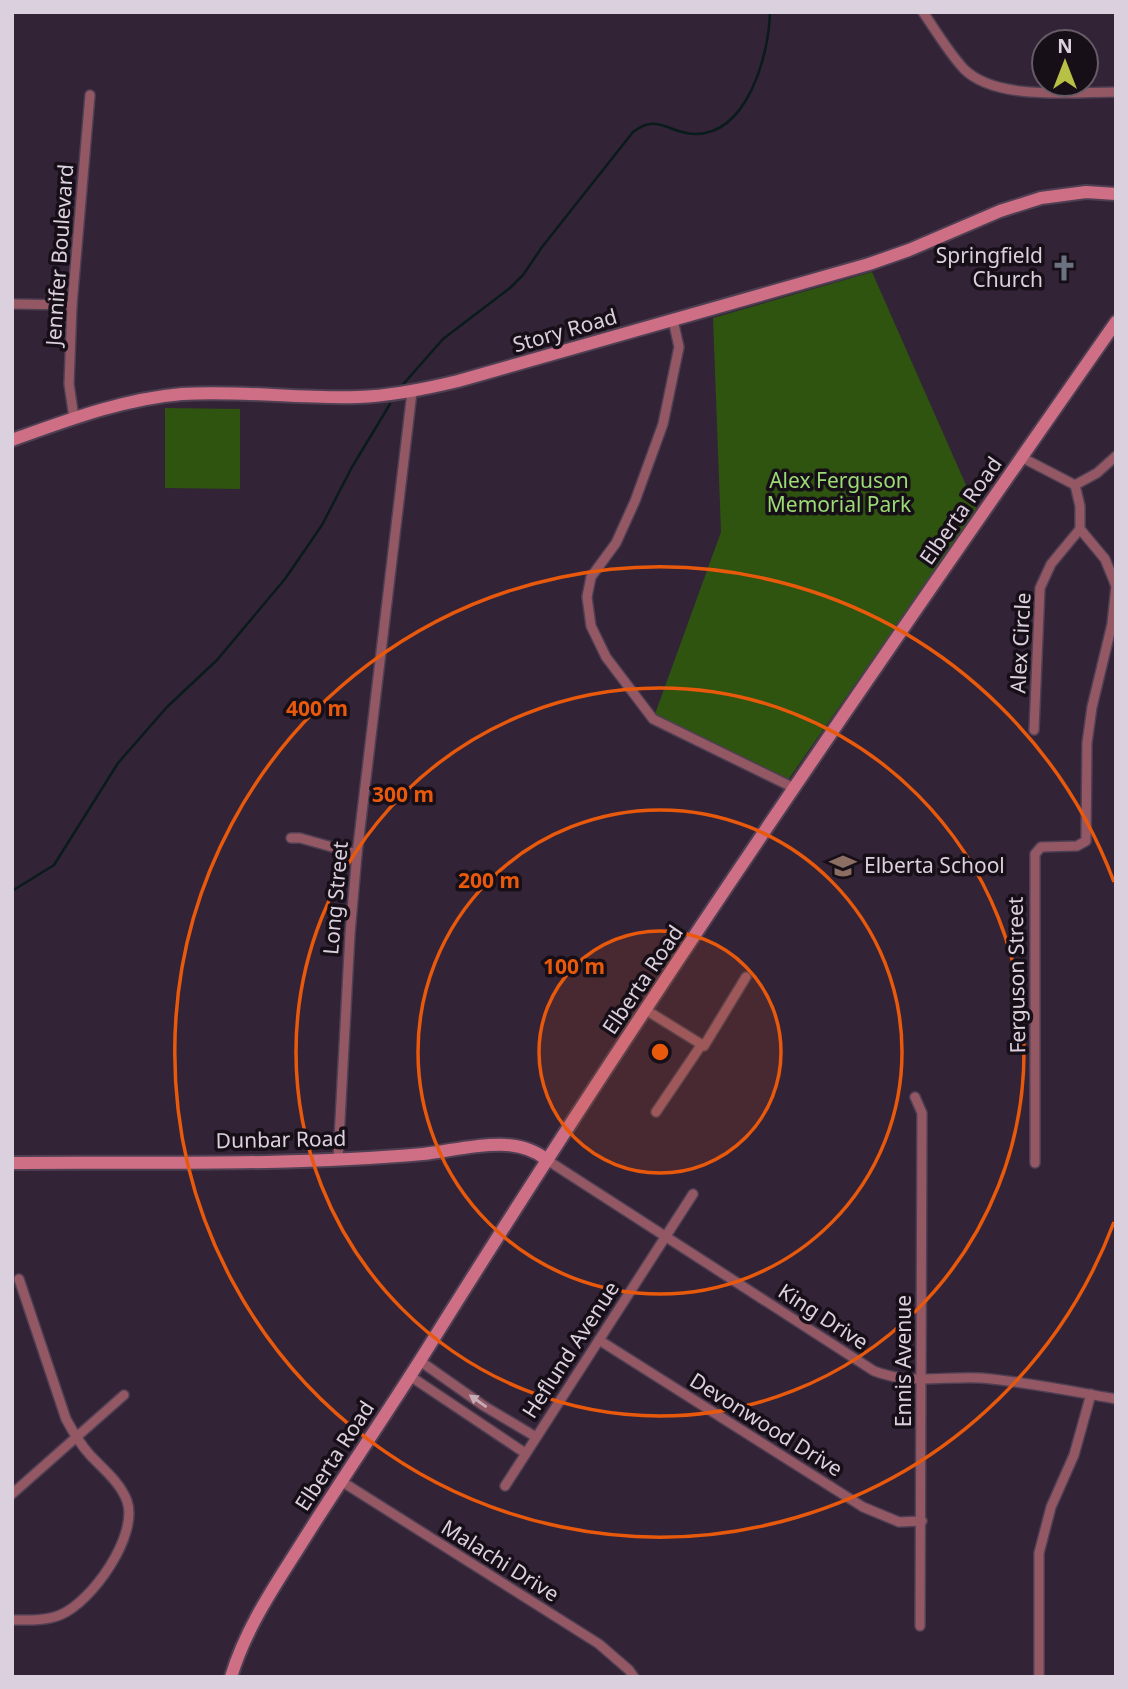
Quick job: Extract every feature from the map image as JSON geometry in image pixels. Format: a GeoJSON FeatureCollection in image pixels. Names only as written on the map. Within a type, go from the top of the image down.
{"type":"FeatureCollection","features":[{"type":"Feature","properties":{"kind":"street"},"geometry":{"type":"LineString","coordinates":[[923,12],[964,69],[983,84],[1022,91],[1116,92]]}},
{"type":"Feature","properties":{"kind":"street","name":"Jennifer Boulevard"},"geometry":{"type":"LineString","coordinates":[[74,418],[69,384],[72,305],[90,95]]}},
{"type":"Feature","properties":{"kind":"street","name":"Story Road"},"geometry":{"type":"LineString","coordinates":[[12,440],[124,403],[178,395],[228,393],[338,398],[412,392],[673,320],[909,250],[1000,211],[1041,198],[1086,192],[1116,194]]}},
{"type":"Feature","properties":{"kind":"street"},"geometry":{"type":"LineString","coordinates":[[12,304],[72,305]]}},
{"type":"Feature","properties":{"kind":"street"},"geometry":{"type":"LineString","coordinates":[[673,320],[679,347],[663,424],[617,543],[591,577],[587,597],[591,626],[606,657],[653,719],[794,788]]}},
{"type":"Feature","properties":{"kind":"street","name":"Elberta Road"},"geometry":{"type":"LineString","coordinates":[[231,1677],[239,1653],[271,1592],[547,1160],[794,788],[1116,322]]}},
{"type":"Feature","properties":{"kind":"street","name":"Long Street"},"geometry":{"type":"LineString","coordinates":[[338,1158],[357,854],[412,392]]}},
{"type":"Feature","properties":{"kind":"street"},"geometry":{"type":"LineString","coordinates":[[1075,485],[1097,473],[1116,456]]}},
{"type":"Feature","properties":{"kind":"street"},"geometry":{"type":"LineString","coordinates":[[1021,457],[1075,485],[1080,506],[1080,529]]}},
{"type":"Feature","properties":{"kind":"street","name":"Alex Circle"},"geometry":{"type":"LineString","coordinates":[[1034,730],[1040,589],[1051,564],[1080,529]]}},
{"type":"Feature","properties":{"kind":"street","name":"Ferguson Street"},"geometry":{"type":"LineString","coordinates":[[1035,1163],[1035,854],[1041,847],[1077,846],[1086,841],[1087,743],[1092,707],[1115,604],[1116,586],[1111,570],[1080,529]]}},
{"type":"Feature","properties":{"kind":"street"},"geometry":{"type":"LineString","coordinates":[[290,838],[300,838],[357,854]]}},
{"type":"Feature","properties":{"kind":"street"},"geometry":{"type":"LineString","coordinates":[[646,1010],[704,1046],[746,977]]}},
{"type":"Feature","properties":{"kind":"street"},"geometry":{"type":"LineString","coordinates":[[656,1112],[702,1044]]}},
{"type":"Feature","properties":{"kind":"street","name":"Ennis Avenue"},"geometry":{"type":"LineString","coordinates":[[915,1097],[922,1114],[920,1626]]}},
{"type":"Feature","properties":{"kind":"street","name":"Dunbar Road"},"geometry":{"type":"LineString","coordinates":[[12,1163],[338,1158],[410,1155],[496,1145],[525,1148],[539,1153],[547,1160]]}},
{"type":"Feature","properties":{"kind":"street","name":"King Drive"},"geometry":{"type":"LineString","coordinates":[[547,1160],[874,1371],[903,1380],[975,1378],[1016,1381],[1116,1399]]}},
{"type":"Feature","properties":{"kind":"street","name":"Heflund Avenue"},"geometry":{"type":"LineString","coordinates":[[420,1361],[484,1406],[536,1437],[693,1194]]}},
{"type":"Feature","properties":{"kind":"street"},"geometry":{"type":"LineString","coordinates":[[12,1620],[45,1620],[73,1608],[86,1597],[118,1552],[130,1520],[124,1493],[75,1436],[60,1404],[19,1279]]}},
{"type":"Feature","properties":{"kind":"street","name":"Devonwood Drive"},"geometry":{"type":"LineString","coordinates":[[599,1340],[863,1507],[899,1522],[922,1521]]}},
{"type":"Feature","properties":{"kind":"street"},"geometry":{"type":"LineString","coordinates":[[410,1376],[525,1453]]}},
{"type":"Feature","properties":{"kind":"street"},"geometry":{"type":"LineString","coordinates":[[1039,1677],[1040,1553],[1051,1507],[1074,1455],[1091,1394]]}},
{"type":"Feature","properties":{"kind":"street"},"geometry":{"type":"LineString","coordinates":[[12,1494],[124,1395]]}},
{"type":"Feature","properties":{"kind":"street"},"geometry":{"type":"LineString","coordinates":[[505,1486],[536,1437]]}},
{"type":"Feature","properties":{"kind":"street","name":"Malachi Drive"},"geometry":{"type":"LineString","coordinates":[[341,1481],[598,1644],[634,1677]]}},
{"type":"Feature","properties":{"kind":"green space","name":"Alex Ferguson Memorial Park"},"geometry":{"type":"Polygon","coordinates":[[[872,272],[977,510],[788,780],[655,714],[721,532],[713,318],[872,272]]]}},
{"type":"Feature","properties":{"kind":"green space"},"geometry":{"type":"Polygon","coordinates":[[[165,408],[240,409],[240,489],[165,488],[165,408]]]}},
{"type":"Feature","properties":{"kind":"waterway"},"geometry":{"type":"LineString","coordinates":[[399,389],[443,339],[523,275],[633,132],[649,124],[656,124],[694,134],[713,131],[729,121],[742,107],[760,69],[770,12]]}},
{"type":"Feature","properties":{"kind":"waterway"},"geometry":{"type":"LineString","coordinates":[[12,891],[54,865],[118,763],[167,707],[217,660],[285,579],[322,525],[352,467],[390,404]]}},
{"type":"Feature","properties":{"kind":"place","name":"Springfield Church"},"geometry":{"type":"Point","coordinates":[1064,268]}},
{"type":"Feature","properties":{"kind":"place","name":"Elberta School"},"geometry":{"type":"Point","coordinates":[843,866]}}]}
